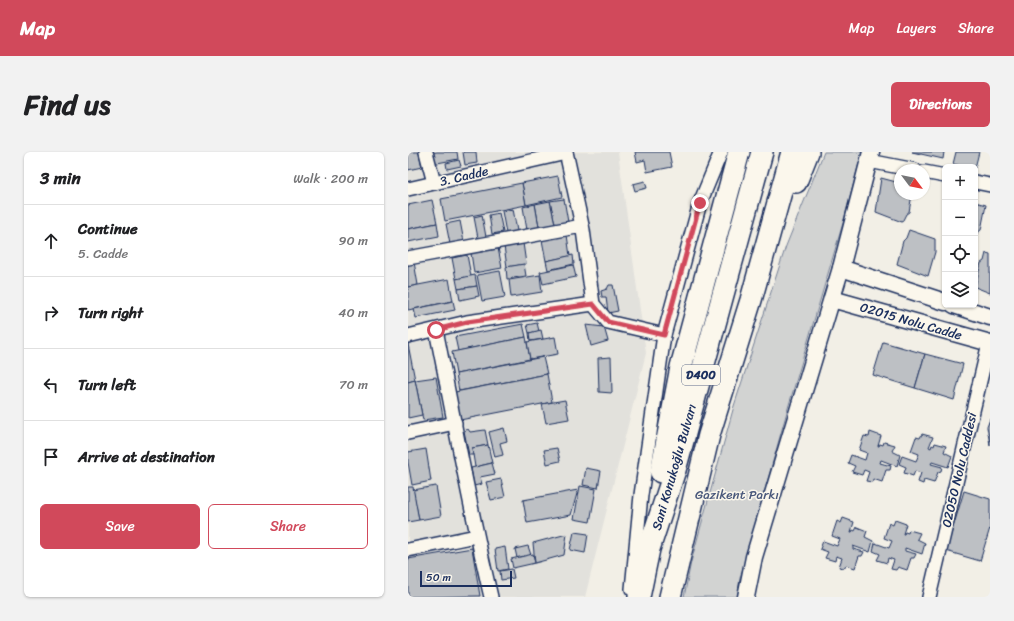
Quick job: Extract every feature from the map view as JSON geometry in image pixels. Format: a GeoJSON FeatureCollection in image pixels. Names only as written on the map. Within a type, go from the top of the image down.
{"type":"FeatureCollection","features":[{"type":"Feature","properties":{"kind":"highway"},"geometry":{"type":"LineString","coordinates":[[650,549],[654,505],[681,367],[739,152]]}},
{"type":"Feature","properties":{"kind":"highway","name":"Sani Konukoğlu Bulvarı"},"geometry":{"type":"LineString","coordinates":[[639,597],[650,549],[675,470],[762,152]]}},
{"type":"Feature","properties":{"kind":"highway","name":"Sani Konukoğlu Bulvarı"},"geometry":{"type":"LineString","coordinates":[[670,597],[709,435],[751,300],[792,152]]}},
{"type":"Feature","properties":{"kind":"highway"},"geometry":{"type":"LineString","coordinates":[[751,300],[808,152]]}},
{"type":"Feature","properties":{"kind":"street"},"geometry":{"type":"LineString","coordinates":[[426,152],[434,183]]}},
{"type":"Feature","properties":{"kind":"street"},"geometry":{"type":"LineString","coordinates":[[566,152],[582,226],[593,304],[608,322],[664,335]]}},
{"type":"Feature","properties":{"kind":"street","name":"3. Cadde"},"geometry":{"type":"LineString","coordinates":[[408,189],[566,152]]}},
{"type":"Feature","properties":{"kind":"street"},"geometry":{"type":"LineString","coordinates":[[632,597],[642,495],[664,335],[700,203],[721,152]]}},
{"type":"Feature","properties":{"kind":"street"},"geometry":{"type":"LineString","coordinates":[[746,597],[754,557],[841,268],[870,156],[896,164]]}},
{"type":"Feature","properties":{"kind":"street"},"geometry":{"type":"LineString","coordinates":[[930,173],[942,175]]}},
{"type":"Feature","properties":{"kind":"street"},"geometry":{"type":"LineString","coordinates":[[978,183],[990,185]]}},
{"type":"Feature","properties":{"kind":"street"},"geometry":{"type":"LineString","coordinates":[[408,258],[582,226]]}},
{"type":"Feature","properties":{"kind":"street"},"geometry":{"type":"LineString","coordinates":[[841,268],[942,301]]}},
{"type":"Feature","properties":{"kind":"street","name":"02015 Nolu Cadde"},"geometry":{"type":"LineString","coordinates":[[832,299],[989,343]]}},
{"type":"Feature","properties":{"kind":"street"},"geometry":{"type":"LineString","coordinates":[[408,336],[467,322],[593,304]]}},
{"type":"Feature","properties":{"kind":"street","name":"02015 Nolu Cadde"},"geometry":{"type":"LineString","coordinates":[[963,308],[990,317]]}},
{"type":"Feature","properties":{"kind":"street"},"geometry":{"type":"LineString","coordinates":[[436,330],[476,536],[491,597]]}},
{"type":"Feature","properties":{"kind":"street","name":"02050 Nolu Caddesi"},"geometry":{"type":"LineString","coordinates":[[929,597],[989,343]]}},
{"type":"Feature","properties":{"kind":"street"},"geometry":{"type":"LineString","coordinates":[[408,433],[455,423]]}},
{"type":"Feature","properties":{"kind":"street"},"geometry":{"type":"LineString","coordinates":[[408,550],[476,536]]}},
{"type":"Feature","properties":{"kind":"shaded area"},"geometry":{"type":"Polygon","coordinates":[[[408,152],[618,152],[646,353],[585,597],[408,597],[408,152]]]}},
{"type":"Feature","properties":{"kind":"green space","name":"Gazikent Parkı"},"geometry":{"type":"Polygon","coordinates":[[[824,152],[862,152],[843,223],[788,408],[740,578],[737,597],[684,597],[691,562],[734,406],[786,246],[824,152]]]}},
{"type":"Feature","properties":{"kind":"building"},"geometry":{"type":"Polygon","coordinates":[[[408,152],[419,152],[422,167],[408,170],[408,152]]]}},
{"type":"Feature","properties":{"kind":"building"},"geometry":{"type":"Polygon","coordinates":[[[457,152],[458,159],[432,164],[430,153],[457,152]]]}},
{"type":"Feature","properties":{"kind":"building"},"geometry":{"type":"Polygon","coordinates":[[[463,152],[476,152],[477,163],[465,165],[463,152]]]}},
{"type":"Feature","properties":{"kind":"building"},"geometry":{"type":"Polygon","coordinates":[[[635,152],[669,152],[672,167],[647,172],[645,160],[637,162],[635,152]]]}},
{"type":"Feature","properties":{"kind":"building"},"geometry":{"type":"Polygon","coordinates":[[[912,152],[944,152],[943,159],[912,152]]]}},
{"type":"Feature","properties":{"kind":"building"},"geometry":{"type":"Polygon","coordinates":[[[956,152],[979,152],[976,164],[953,164],[956,152]]]}},
{"type":"Feature","properties":{"kind":"building"},"geometry":{"type":"Polygon","coordinates":[[[459,160],[461,166],[447,169],[446,163],[459,160]]]}},
{"type":"Feature","properties":{"kind":"building"},"geometry":{"type":"Polygon","coordinates":[[[558,176],[562,197],[526,205],[522,183],[558,176]]]}},
{"type":"Feature","properties":{"kind":"building"},"geometry":{"type":"Polygon","coordinates":[[[881,178],[894,181],[894,200],[911,200],[909,212],[906,214],[902,222],[876,212],[881,178]]]}},
{"type":"Feature","properties":{"kind":"building"},"geometry":{"type":"Polygon","coordinates":[[[645,181],[647,188],[635,191],[633,184],[645,181]]]}},
{"type":"Feature","properties":{"kind":"building"},"geometry":{"type":"Polygon","coordinates":[[[522,183],[526,205],[445,221],[441,199],[522,183]]]}},
{"type":"Feature","properties":{"kind":"building"},"geometry":{"type":"Polygon","coordinates":[[[564,199],[568,222],[555,224],[550,201],[564,199]]]}},
{"type":"Feature","properties":{"kind":"building"},"geometry":{"type":"Polygon","coordinates":[[[432,200],[437,223],[408,229],[408,205],[432,200]]]}},
{"type":"Feature","properties":{"kind":"building"},"geometry":{"type":"Polygon","coordinates":[[[550,201],[555,224],[539,227],[535,204],[550,201]]]}},
{"type":"Feature","properties":{"kind":"building"},"geometry":{"type":"Polygon","coordinates":[[[978,203],[986,205],[981,230],[978,232],[978,203]]]}},
{"type":"Feature","properties":{"kind":"building"},"geometry":{"type":"Polygon","coordinates":[[[535,204],[539,227],[527,230],[523,207],[535,204]]]}},
{"type":"Feature","properties":{"kind":"building"},"geometry":{"type":"Polygon","coordinates":[[[513,209],[517,231],[506,233],[502,211],[513,209]]]}},
{"type":"Feature","properties":{"kind":"building"},"geometry":{"type":"Polygon","coordinates":[[[499,213],[503,232],[492,234],[489,215],[499,213]]]}},
{"type":"Feature","properties":{"kind":"building"},"geometry":{"type":"Polygon","coordinates":[[[482,215],[486,237],[478,238],[474,217],[482,215]]]}},
{"type":"Feature","properties":{"kind":"building"},"geometry":{"type":"Polygon","coordinates":[[[460,221],[464,242],[450,244],[446,224],[460,221]]]}},
{"type":"Feature","properties":{"kind":"building"},"geometry":{"type":"Polygon","coordinates":[[[437,223],[439,236],[408,242],[408,229],[437,223]]]}},
{"type":"Feature","properties":{"kind":"building"},"geometry":{"type":"Polygon","coordinates":[[[909,230],[935,239],[935,252],[928,276],[897,264],[903,241],[909,230]]]}},
{"type":"Feature","properties":{"kind":"building"},"geometry":{"type":"Polygon","coordinates":[[[567,235],[570,256],[546,261],[542,240],[567,235]]]}},
{"type":"Feature","properties":{"kind":"building"},"geometry":{"type":"Polygon","coordinates":[[[523,243],[526,264],[507,267],[504,246],[523,243]]]}},
{"type":"Feature","properties":{"kind":"building"},"geometry":{"type":"Polygon","coordinates":[[[498,248],[502,268],[474,273],[471,253],[498,248]]]}},
{"type":"Feature","properties":{"kind":"building"},"geometry":{"type":"Polygon","coordinates":[[[986,253],[990,254],[990,293],[978,288],[978,275],[981,263],[984,261],[986,253]]]}},
{"type":"Feature","properties":{"kind":"building"},"geometry":{"type":"Polygon","coordinates":[[[467,255],[471,276],[456,279],[452,258],[467,255]]]}},
{"type":"Feature","properties":{"kind":"building"},"geometry":{"type":"Polygon","coordinates":[[[573,255],[574,264],[548,270],[546,261],[573,255]]]}},
{"type":"Feature","properties":{"kind":"building"},"geometry":{"type":"Polygon","coordinates":[[[414,262],[418,285],[408,287],[408,264],[414,262]]]}},
{"type":"Feature","properties":{"kind":"building"},"geometry":{"type":"Polygon","coordinates":[[[524,264],[526,276],[507,279],[506,267],[524,264]]]}},
{"type":"Feature","properties":{"kind":"building"},"geometry":{"type":"Polygon","coordinates":[[[573,265],[576,277],[543,284],[540,272],[573,265]]]}},
{"type":"Feature","properties":{"kind":"building"},"geometry":{"type":"Polygon","coordinates":[[[500,271],[505,297],[482,301],[477,275],[500,271]]]}},
{"type":"Feature","properties":{"kind":"building"},"geometry":{"type":"Polygon","coordinates":[[[475,275],[477,286],[458,289],[456,279],[475,275]]]}},
{"type":"Feature","properties":{"kind":"building"},"geometry":{"type":"Polygon","coordinates":[[[540,275],[542,292],[511,297],[509,280],[540,275]]]}},
{"type":"Feature","properties":{"kind":"building"},"geometry":{"type":"Polygon","coordinates":[[[449,279],[453,301],[408,310],[408,287],[449,279]]]}},
{"type":"Feature","properties":{"kind":"building"},"geometry":{"type":"Polygon","coordinates":[[[609,285],[613,285],[618,311],[608,313],[606,297],[602,297],[601,291],[607,289],[609,285]]]}},
{"type":"Feature","properties":{"kind":"building"},"geometry":{"type":"Polygon","coordinates":[[[477,286],[479,296],[460,300],[458,289],[477,286]]]}},
{"type":"Feature","properties":{"kind":"building"},"geometry":{"type":"Polygon","coordinates":[[[453,301],[455,310],[416,318],[414,309],[453,301]]]}},
{"type":"Feature","properties":{"kind":"building"},"geometry":{"type":"Polygon","coordinates":[[[537,323],[539,331],[529,333],[527,325],[537,323]]]}},
{"type":"Feature","properties":{"kind":"building"},"geometry":{"type":"Polygon","coordinates":[[[523,324],[526,337],[458,351],[455,337],[523,324]]]}},
{"type":"Feature","properties":{"kind":"building"},"geometry":{"type":"Polygon","coordinates":[[[586,325],[604,327],[608,341],[591,346],[586,325]]]}},
{"type":"Feature","properties":{"kind":"building"},"geometry":{"type":"Polygon","coordinates":[[[541,330],[543,339],[530,341],[529,333],[541,330]]]}},
{"type":"Feature","properties":{"kind":"building"},"geometry":{"type":"Polygon","coordinates":[[[526,337],[530,359],[456,374],[452,352],[526,337]]]}},
{"type":"Feature","properties":{"kind":"building"},"geometry":{"type":"Polygon","coordinates":[[[555,337],[558,354],[530,359],[527,342],[555,337]]]}},
{"type":"Feature","properties":{"kind":"building"},"geometry":{"type":"Polygon","coordinates":[[[883,342],[925,354],[915,388],[873,375],[883,342]]]}},
{"type":"Feature","properties":{"kind":"building"},"geometry":{"type":"Polygon","coordinates":[[[408,344],[415,380],[408,382],[408,344]]]}},
{"type":"Feature","properties":{"kind":"building"},"geometry":{"type":"Polygon","coordinates":[[[925,354],[963,364],[954,400],[915,388],[925,354]]]}},
{"type":"Feature","properties":{"kind":"building"},"geometry":{"type":"Polygon","coordinates":[[[543,357],[547,374],[459,391],[456,374],[543,357]]]}},
{"type":"Feature","properties":{"kind":"building"},"geometry":{"type":"Polygon","coordinates":[[[611,357],[612,393],[599,392],[598,358],[611,357]]]}},
{"type":"Feature","properties":{"kind":"building"},"geometry":{"type":"Polygon","coordinates":[[[547,374],[552,402],[460,420],[455,392],[547,374]]]}},
{"type":"Feature","properties":{"kind":"building"},"geometry":{"type":"Polygon","coordinates":[[[436,377],[443,417],[423,420],[415,380],[436,377]]]}},
{"type":"Feature","properties":{"kind":"building"},"geometry":{"type":"Polygon","coordinates":[[[415,380],[422,415],[408,418],[408,382],[415,380]]]}},
{"type":"Feature","properties":{"kind":"building"},"geometry":{"type":"Polygon","coordinates":[[[565,400],[569,419],[546,423],[542,404],[565,400]]]}},
{"type":"Feature","properties":{"kind":"building"},"geometry":{"type":"Polygon","coordinates":[[[990,419],[990,445],[987,427],[990,419]]]}},
{"type":"Feature","properties":{"kind":"building"},"geometry":{"type":"Polygon","coordinates":[[[504,428],[507,441],[500,443],[503,455],[495,457],[489,432],[504,428]]]}},
{"type":"Feature","properties":{"kind":"building"},"geometry":{"type":"Polygon","coordinates":[[[468,429],[470,432],[485,430],[488,445],[472,448],[473,455],[469,455],[464,431],[468,429]]]}},
{"type":"Feature","properties":{"kind":"building"},"geometry":{"type":"Polygon","coordinates":[[[870,432],[881,436],[878,446],[880,444],[883,445],[884,442],[895,445],[892,451],[900,455],[897,466],[881,460],[880,463],[891,466],[890,470],[886,470],[882,482],[873,479],[872,482],[866,481],[869,472],[864,470],[862,475],[852,472],[855,466],[848,463],[851,455],[865,460],[867,453],[859,450],[864,436],[869,437],[870,432]]]}},
{"type":"Feature","properties":{"kind":"building"},"geometry":{"type":"Polygon","coordinates":[[[922,434],[933,437],[929,447],[931,448],[932,445],[934,446],[935,443],[946,446],[944,452],[952,456],[948,467],[932,462],[931,464],[942,467],[941,471],[938,472],[934,483],[924,480],[923,484],[918,482],[921,473],[915,471],[913,476],[904,473],[906,467],[899,464],[902,456],[916,461],[919,454],[911,451],[916,437],[920,438],[922,434]]]}},
{"type":"Feature","properties":{"kind":"building"},"geometry":{"type":"Polygon","coordinates":[[[488,445],[492,463],[475,467],[472,448],[488,445]]]}},
{"type":"Feature","properties":{"kind":"building"},"geometry":{"type":"Polygon","coordinates":[[[557,448],[560,461],[547,464],[544,450],[557,448]]]}},
{"type":"Feature","properties":{"kind":"building"},"geometry":{"type":"Polygon","coordinates":[[[426,449],[431,481],[412,485],[408,462],[408,452],[426,449]]]}},
{"type":"Feature","properties":{"kind":"building"},"geometry":{"type":"Polygon","coordinates":[[[492,463],[495,474],[480,477],[482,484],[474,486],[471,468],[492,463]]]}},
{"type":"Feature","properties":{"kind":"building"},"geometry":{"type":"Polygon","coordinates":[[[586,468],[601,471],[598,488],[583,485],[586,468]]]}},
{"type":"Feature","properties":{"kind":"building"},"geometry":{"type":"Polygon","coordinates":[[[501,479],[505,497],[491,500],[486,482],[501,479]]]}},
{"type":"Feature","properties":{"kind":"building"},"geometry":{"type":"Polygon","coordinates":[[[436,486],[441,516],[419,520],[413,490],[436,486]]]}},
{"type":"Feature","properties":{"kind":"building"},"geometry":{"type":"Polygon","coordinates":[[[580,486],[596,489],[590,522],[574,519],[580,486]]]}},
{"type":"Feature","properties":{"kind":"building"},"geometry":{"type":"Polygon","coordinates":[[[408,487],[413,487],[419,520],[408,522],[408,487]]]}},
{"type":"Feature","properties":{"kind":"building"},"geometry":{"type":"Polygon","coordinates":[[[578,490],[571,515],[527,523],[523,500],[578,490]]]}},
{"type":"Feature","properties":{"kind":"building"},"geometry":{"type":"Polygon","coordinates":[[[964,491],[990,499],[990,528],[980,561],[946,551],[964,491]]]}},
{"type":"Feature","properties":{"kind":"building"},"geometry":{"type":"Polygon","coordinates":[[[843,518],[854,522],[851,532],[853,530],[855,531],[857,527],[867,531],[865,537],[873,541],[870,552],[853,546],[853,549],[864,552],[862,556],[859,556],[855,568],[846,565],[844,568],[839,567],[842,558],[836,556],[835,561],[825,558],[828,552],[820,549],[823,541],[837,546],[840,539],[832,536],[837,521],[841,523],[843,518]]]}},
{"type":"Feature","properties":{"kind":"building"},"geometry":{"type":"Polygon","coordinates":[[[895,520],[906,524],[903,534],[905,532],[908,533],[909,530],[920,533],[917,539],[925,543],[922,554],[905,548],[905,551],[916,554],[914,558],[911,558],[907,570],[898,567],[896,570],[891,569],[894,560],[888,558],[887,563],[877,560],[880,554],[873,551],[875,543],[889,548],[892,541],[884,538],[889,523],[893,525],[895,520]]]}},
{"type":"Feature","properties":{"kind":"building"},"geometry":{"type":"Polygon","coordinates":[[[574,532],[588,534],[585,553],[570,550],[574,532]]]}},
{"type":"Feature","properties":{"kind":"building"},"geometry":{"type":"Polygon","coordinates":[[[567,534],[564,555],[535,563],[533,543],[567,534]]]}},
{"type":"Feature","properties":{"kind":"building"},"geometry":{"type":"Polygon","coordinates":[[[528,546],[531,555],[517,558],[515,549],[528,546]]]}},
{"type":"Feature","properties":{"kind":"building"},"geometry":{"type":"Polygon","coordinates":[[[505,547],[508,569],[498,571],[495,549],[505,547]]]}},
{"type":"Feature","properties":{"kind":"building"},"geometry":{"type":"Polygon","coordinates":[[[472,548],[480,596],[408,597],[408,559],[472,548]]]}},
{"type":"Feature","properties":{"kind":"building"},"geometry":{"type":"Polygon","coordinates":[[[533,554],[535,563],[513,568],[511,559],[533,554]]]}},
{"type":"Feature","properties":{"kind":"building"},"geometry":{"type":"Polygon","coordinates":[[[512,569],[514,578],[501,580],[500,571],[512,569]]]}},
{"type":"Feature","properties":{"kind":"route"},"geometry":{"type":"LineString","coordinates":[[436,330],[467,322],[593,304],[608,322],[664,335],[700,203]]}}]}
